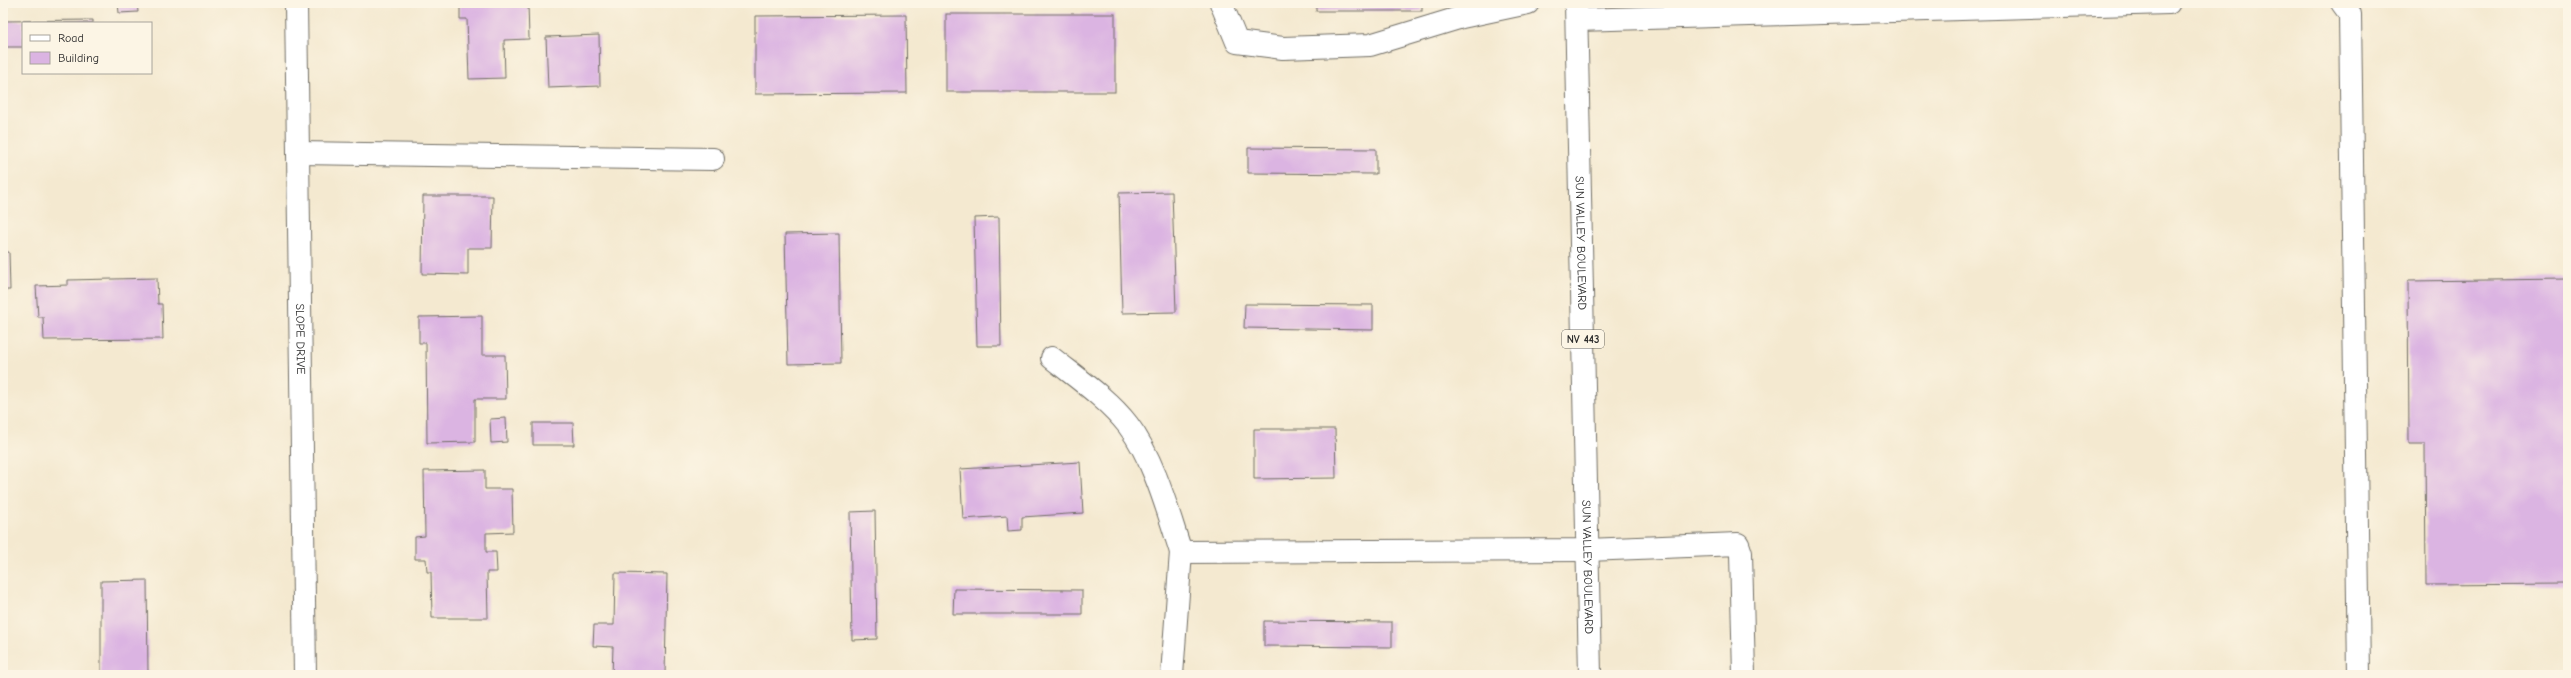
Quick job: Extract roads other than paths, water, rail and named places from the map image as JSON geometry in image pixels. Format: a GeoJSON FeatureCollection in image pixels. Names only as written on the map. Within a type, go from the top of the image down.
{"type":"FeatureCollection","features":[{"type":"Feature","properties":{"kind":"street","name":"SLOPE DRIVE"},"geometry":{"type":"LineString","coordinates":[[296,3],[305,675]]}},
{"type":"Feature","properties":{"kind":"street"},"geometry":{"type":"LineString","coordinates":[[1221,3],[1237,42],[1283,48],[1370,45],[1462,17],[1528,3]]}},
{"type":"Feature","properties":{"kind":"street"},"geometry":{"type":"LineString","coordinates":[[1576,12],[2169,3]]}},
{"type":"Feature","properties":{"kind":"street"},"geometry":{"type":"LineString","coordinates":[[2342,3],[2350,14],[2351,21],[2359,675]]}},
{"type":"Feature","properties":{"kind":"street","name":"SUN VALLEY BOULEVARD"},"geometry":{"type":"LineString","coordinates":[[1576,12],[1590,675]]}},
{"type":"Feature","properties":{"kind":"street"},"geometry":{"type":"LineString","coordinates":[[298,153],[713,160]]}},
{"type":"Feature","properties":{"kind":"street"},"geometry":{"type":"LineString","coordinates":[[1052,358],[1089,388],[1128,425],[1157,480],[1181,552],[1172,675]]}},
{"type":"Feature","properties":{"kind":"street"},"geometry":{"type":"LineString","coordinates":[[1181,552],[1587,550],[1738,544],[1741,553],[1744,675]]}}]}
